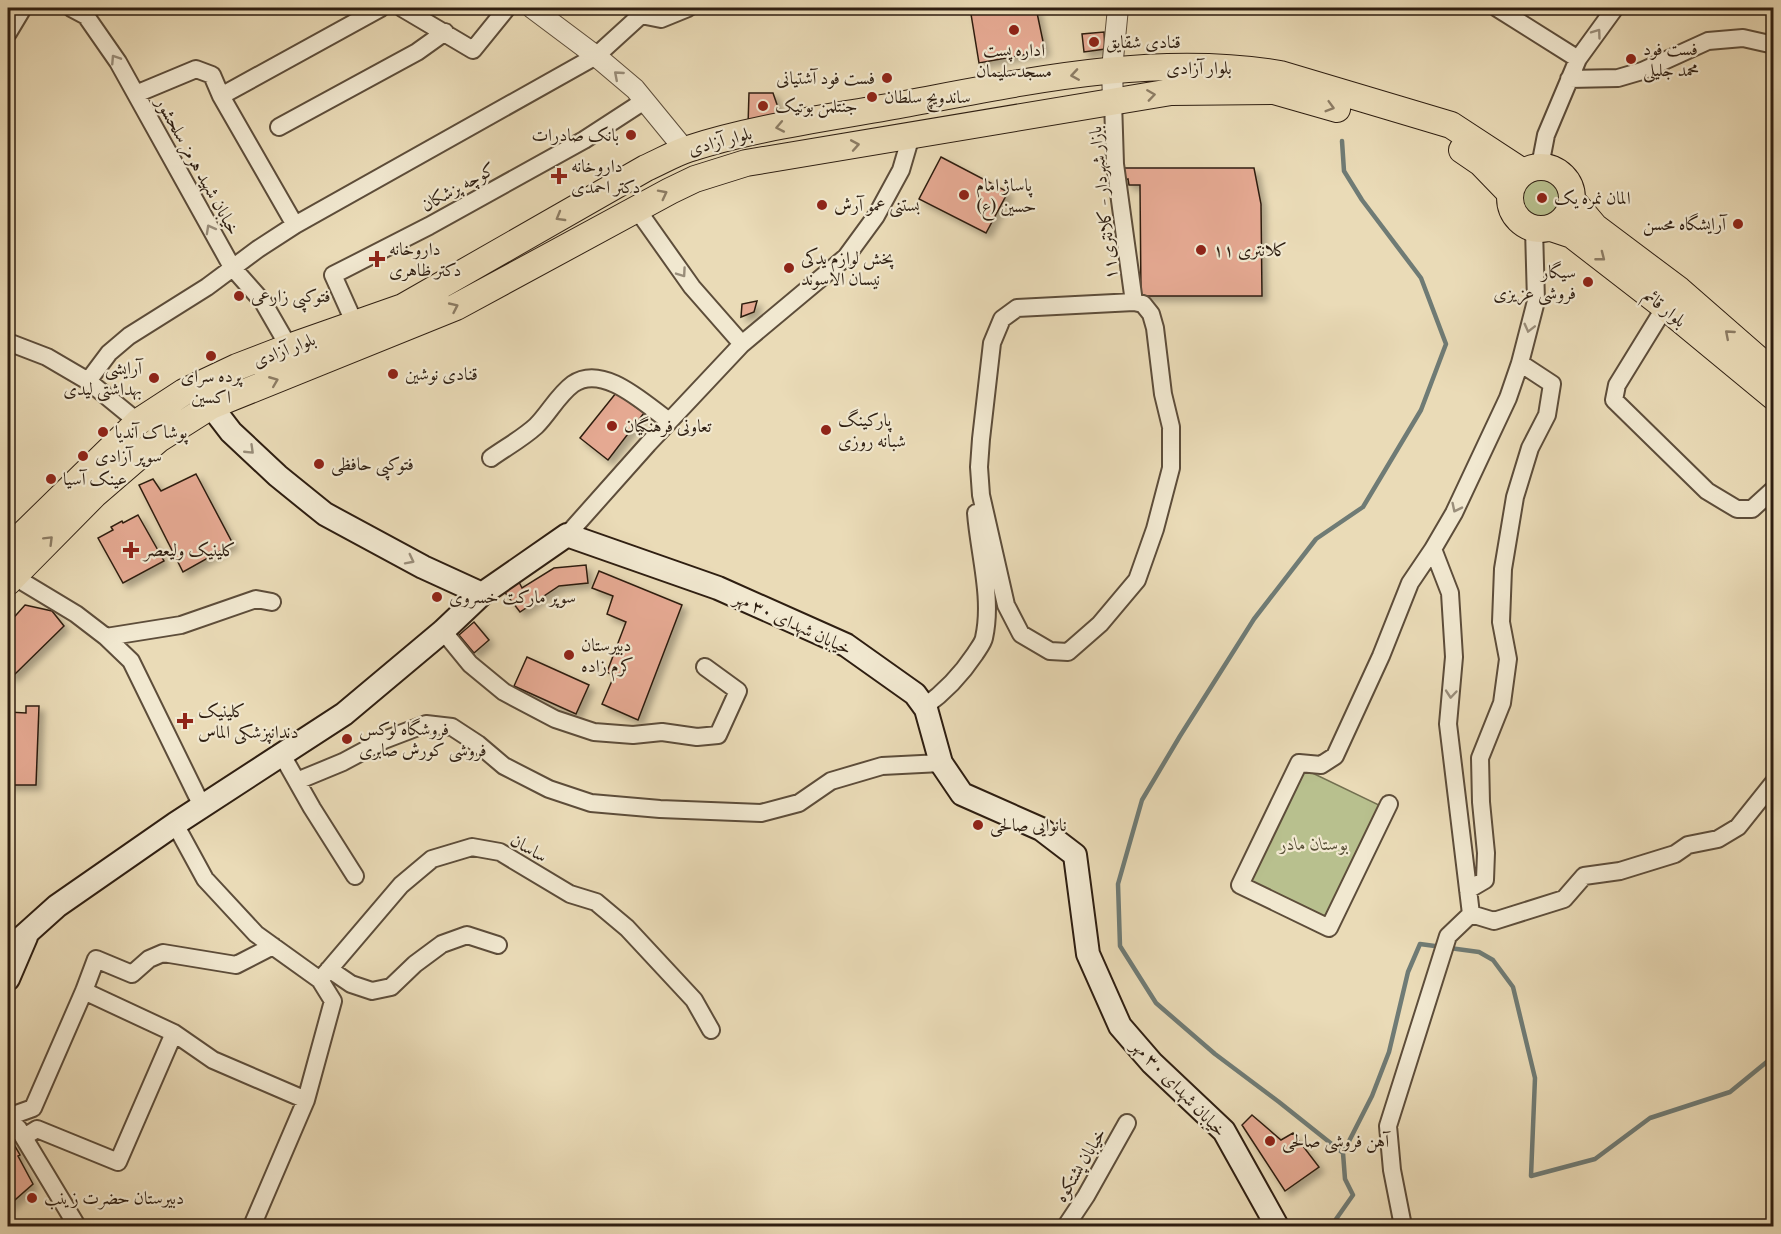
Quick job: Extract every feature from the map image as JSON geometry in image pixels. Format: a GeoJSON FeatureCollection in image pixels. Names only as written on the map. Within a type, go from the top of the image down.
{"type":"FeatureCollection","features":[{"type":"Feature","properties":{"kind":"main road","name":"بلوار آزادی"},"geometry":{"type":"LineString","coordinates":[[8,549],[138,422],[184,392],[237,367],[403,307],[646,168],[685,150],[766,129],[1112,69],[1250,69],[1277,82],[1449,132],[1524,177]]}},
{"type":"Feature","properties":{"kind":"main road","name":"بلوار آزادی"},"geometry":{"type":"LineString","coordinates":[[10,579],[94,495],[151,446],[211,406],[456,307],[695,178],[746,164],[1113,101],[1171,92],[1277,82]]}},
{"type":"Feature","properties":{"kind":"main road"},"geometry":{"type":"LineString","coordinates":[[685,150],[695,178]]}},
{"type":"Feature","properties":{"kind":"main road"},"geometry":{"type":"LineString","coordinates":[[1549,167],[1565,176],[1573,192],[1573,201],[1565,219],[1543,228],[1518,219],[1510,202],[1524,177],[1549,167]]}},
{"type":"Feature","properties":{"kind":"main road","name":"بلوار قائم"},"geometry":{"type":"LineString","coordinates":[[1573,201],[1595,227],[1679,290],[1773,373]]}},
{"type":"Feature","properties":{"kind":"main road","name":"بلوار قائم"},"geometry":{"type":"LineString","coordinates":[[1543,228],[1572,235],[1665,307],[1773,397]]}},
{"type":"Feature","properties":{"kind":"main road"},"geometry":{"type":"LineString","coordinates":[[211,406],[231,432],[278,476],[325,514],[423,567],[482,594]]}},
{"type":"Feature","properties":{"kind":"main road"},"geometry":{"type":"LineString","coordinates":[[8,950],[57,906],[175,824],[344,714],[443,631],[482,594],[567,535]]}},
{"type":"Feature","properties":{"kind":"main road","name":"خیابان شهدای ۳۰ مهر"},"geometry":{"type":"LineString","coordinates":[[567,535],[718,588],[846,645],[915,694],[924,707],[941,763],[962,794],[1041,829],[1075,855],[1088,954],[1120,1026],[1152,1063],[1224,1131],[1277,1226]]}},
{"type":"Feature","properties":{"kind":"main road"},"geometry":{"type":"LineString","coordinates":[[8,979],[28,933]]}},
{"type":"Feature","properties":{"kind":"street"},"geometry":{"type":"LineString","coordinates":[[8,33],[23,8]]}},
{"type":"Feature","properties":{"kind":"street","name":"خیابان شهید هرمز سلحشور"},"geometry":{"type":"LineString","coordinates":[[71,8],[86,16],[118,62],[232,267],[263,302],[289,347]]}},
{"type":"Feature","properties":{"kind":"street"},"geometry":{"type":"LineString","coordinates":[[221,96],[381,8]]}},
{"type":"Feature","properties":{"kind":"street"},"geometry":{"type":"LineString","coordinates":[[402,8],[473,50],[507,8]]}},
{"type":"Feature","properties":{"kind":"street"},"geometry":{"type":"LineString","coordinates":[[532,8],[596,56],[635,89],[685,150]]}},
{"type":"Feature","properties":{"kind":"street"},"geometry":{"type":"LineString","coordinates":[[88,381],[109,353],[129,336],[207,287],[232,267],[295,225],[596,56],[641,15],[661,19],[688,8]]}},
{"type":"Feature","properties":{"kind":"street"},"geometry":{"type":"LineString","coordinates":[[1113,101],[1112,69],[1118,8]]}},
{"type":"Feature","properties":{"kind":"street"},"geometry":{"type":"LineString","coordinates":[[1497,8],[1578,59]]}},
{"type":"Feature","properties":{"kind":"street"},"geometry":{"type":"LineString","coordinates":[[1524,177],[1546,135],[1578,59],[1615,8]]}},
{"type":"Feature","properties":{"kind":"street"},"geometry":{"type":"LineString","coordinates":[[279,127],[417,52],[445,32]]}},
{"type":"Feature","properties":{"kind":"street"},"geometry":{"type":"LineString","coordinates":[[1569,79],[1618,78],[1642,71],[1708,41],[1743,38],[1773,45]]}},
{"type":"Feature","properties":{"kind":"street"},"geometry":{"type":"LineString","coordinates":[[136,94],[196,69],[212,75],[221,96],[295,225]]}},
{"type":"Feature","properties":{"kind":"street","name":"کوچه پزشکان"},"geometry":{"type":"LineString","coordinates":[[355,324],[333,275],[429,226],[584,140],[644,100]]}},
{"type":"Feature","properties":{"kind":"street","name":"بازار شهردار - کلانتری۱۱"},"geometry":{"type":"LineString","coordinates":[[1113,101],[1115,164],[1134,302]]}},
{"type":"Feature","properties":{"kind":"street"},"geometry":{"type":"LineString","coordinates":[[567,535],[669,421],[742,344],[846,257],[876,216],[901,170],[911,136]]}},
{"type":"Feature","properties":{"kind":"street"},"geometry":{"type":"LineString","coordinates":[[636,208],[692,287],[742,344]]}},
{"type":"Feature","properties":{"kind":"street"},"geometry":{"type":"LineString","coordinates":[[1389,804],[1329,928],[1240,885],[1299,763],[1321,765],[1335,756],[1381,656],[1410,583],[1454,513],[1508,398],[1520,363],[1536,301],[1543,228]]}},
{"type":"Feature","properties":{"kind":"street"},"geometry":{"type":"LineString","coordinates":[[973,455],[976,411],[996,325],[1017,308],[1134,302],[1143,304],[1151,314],[1155,328],[1171,427],[1171,468],[1155,529],[1137,580],[1100,624],[1068,652],[1050,651],[1021,634],[1006,604],[981,495],[979,467],[983,414],[996,325]]}},
{"type":"Feature","properties":{"kind":"street"},"geometry":{"type":"LineString","coordinates":[[1665,307],[1617,385],[1614,400],[1707,491],[1737,509],[1752,509],[1773,489]]}},
{"type":"Feature","properties":{"kind":"street"},"geometry":{"type":"LineString","coordinates":[[8,342],[47,357],[88,381],[138,422]]}},
{"type":"Feature","properties":{"kind":"street"},"geometry":{"type":"LineString","coordinates":[[1468,890],[1485,880],[1486,853],[1480,802],[1480,758],[1502,703],[1508,659],[1501,622],[1503,569],[1513,507],[1530,448],[1547,415],[1552,384],[1520,363]]}},
{"type":"Feature","properties":{"kind":"street"},"geometry":{"type":"LineString","coordinates":[[491,458],[535,427],[571,385],[584,378],[604,379],[633,395],[669,421]]}},
{"type":"Feature","properties":{"kind":"street"},"geometry":{"type":"LineString","coordinates":[[924,707],[964,672],[984,640],[985,578],[972,478]]}},
{"type":"Feature","properties":{"kind":"street"},"geometry":{"type":"LineString","coordinates":[[1433,549],[1450,593],[1454,657],[1448,724],[1471,914]]}},
{"type":"Feature","properties":{"kind":"street"},"geometry":{"type":"LineString","coordinates":[[10,579],[76,614],[106,637],[131,661],[202,806]]}},
{"type":"Feature","properties":{"kind":"street"},"geometry":{"type":"LineString","coordinates":[[106,637],[181,625],[256,599],[272,602]]}},
{"type":"Feature","properties":{"kind":"street"},"geometry":{"type":"LineString","coordinates":[[443,631],[470,664],[504,692],[555,719],[594,732],[633,735],[662,732],[697,737],[718,735],[738,691],[705,668]]}},
{"type":"Feature","properties":{"kind":"street"},"geometry":{"type":"LineString","coordinates":[[297,781],[343,762],[384,740],[426,724],[452,727],[478,744],[504,766],[549,789],[591,802],[670,810],[761,813],[799,803],[831,781],[882,766],[941,763]]}},
{"type":"Feature","properties":{"kind":"street"},"geometry":{"type":"LineString","coordinates":[[282,755],[355,876]]}},
{"type":"Feature","properties":{"kind":"street"},"geometry":{"type":"LineString","coordinates":[[1471,914],[1494,921],[1564,899],[1584,876],[1620,871],[1675,854],[1688,845],[1718,839],[1738,827],[1773,782]]}},
{"type":"Feature","properties":{"kind":"street"},"geometry":{"type":"LineString","coordinates":[[175,824],[205,879],[256,934],[273,946],[325,974],[351,984],[372,991],[391,987],[442,944],[467,935],[498,945]]}},
{"type":"Feature","properties":{"kind":"street","name":"ساسان"},"geometry":{"type":"LineString","coordinates":[[325,974],[400,885],[432,859],[472,847],[500,852],[570,894],[596,902],[627,928],[694,1000],[711,1030]]}},
{"type":"Feature","properties":{"kind":"street"},"geometry":{"type":"LineString","coordinates":[[1403,1227],[1392,1170],[1388,1126],[1448,936],[1471,914]]}},
{"type":"Feature","properties":{"kind":"street"},"geometry":{"type":"LineString","coordinates":[[77,1227],[24,1137],[8,1115],[33,1108],[96,959],[132,974],[149,959],[163,953],[236,964],[273,946]]}},
{"type":"Feature","properties":{"kind":"street"},"geometry":{"type":"LineString","coordinates":[[252,1227],[306,1100],[333,1001],[325,974]]}},
{"type":"Feature","properties":{"kind":"street"},"geometry":{"type":"LineString","coordinates":[[84,991],[174,1033],[213,1060],[306,1100]]}},
{"type":"Feature","properties":{"kind":"street"},"geometry":{"type":"LineString","coordinates":[[24,1137],[37,1129],[118,1162],[174,1033]]}},
{"type":"Feature","properties":{"kind":"street","name":"خیابان پشتکوه"},"geometry":{"type":"LineString","coordinates":[[1066,1227],[1127,1123]]}},
{"type":"Feature","properties":{"kind":"green space"},"geometry":{"type":"Polygon","coordinates":[[[1542,172],[1552,174],[1560,180],[1566,188],[1568,198],[1566,208],[1560,216],[1552,222],[1542,224],[1532,222],[1524,216],[1518,208],[1516,198],[1518,188],[1524,180],[1532,174],[1542,172]]]}},
{"type":"Feature","properties":{"kind":"green space","name":"بوستان مادر"},"geometry":{"type":"Polygon","coordinates":[[[1302,768],[1381,806],[1326,920],[1247,881],[1302,768]]]}},
{"type":"Feature","properties":{"kind":"building"},"geometry":{"type":"Polygon","coordinates":[[[970,8],[1036,8],[1045,51],[979,63],[970,8]]]}},
{"type":"Feature","properties":{"kind":"building","name":"قنادی شقایق"},"geometry":{"type":"Polygon","coordinates":[[[1104,32],[1105,49],[1084,52],[1082,34],[1104,32]]]}},
{"type":"Feature","properties":{"kind":"building","name":"جنتلمن بوتیک"},"geometry":{"type":"Polygon","coordinates":[[[749,93],[773,93],[782,119],[748,126],[749,93]]]}},
{"type":"Feature","properties":{"kind":"building","name":"پاساژ امام حسین (ع)"},"geometry":{"type":"Polygon","coordinates":[[[941,157],[1008,192],[986,233],[919,199],[941,157]]]}},
{"type":"Feature","properties":{"kind":"building","name":"کلانتری ۱۱"},"geometry":{"type":"Polygon","coordinates":[[[1124,168],[1254,168],[1261,204],[1262,296],[1141,296],[1140,185],[1129,185],[1128,179],[1124,180],[1124,168]]]}},
{"type":"Feature","properties":{"kind":"building"},"geometry":{"type":"Polygon","coordinates":[[[757,301],[754,312],[741,317],[742,304],[757,301]]]}},
{"type":"Feature","properties":{"kind":"building","name":"تعاونی فرهنگیان"},"geometry":{"type":"Polygon","coordinates":[[[616,393],[644,413],[608,460],[580,438],[616,393]]]}},
{"type":"Feature","properties":{"kind":"building"},"geometry":{"type":"Polygon","coordinates":[[[196,474],[233,544],[183,572],[139,485],[153,479],[161,491],[196,474]]]}},
{"type":"Feature","properties":{"kind":"building","name":"کلینیک ولیعصر"},"geometry":{"type":"Polygon","coordinates":[[[138,515],[164,561],[123,583],[98,538],[113,530],[111,527],[138,515]]]}},
{"type":"Feature","properties":{"kind":"building"},"geometry":{"type":"Polygon","coordinates":[[[586,565],[588,583],[559,586],[520,612],[503,590],[518,580],[522,588],[554,568],[586,565]]]}},
{"type":"Feature","properties":{"kind":"building"},"geometry":{"type":"Polygon","coordinates":[[[599,571],[682,605],[638,720],[602,704],[614,676],[607,672],[626,622],[607,614],[613,596],[592,588],[599,571]]]}},
{"type":"Feature","properties":{"kind":"building"},"geometry":{"type":"Polygon","coordinates":[[[25,605],[52,611],[64,626],[12,677],[8,673],[8,624],[25,605]]]}},
{"type":"Feature","properties":{"kind":"building"},"geometry":{"type":"Polygon","coordinates":[[[474,622],[489,640],[474,653],[459,635],[474,622]]]}},
{"type":"Feature","properties":{"kind":"building"},"geometry":{"type":"Polygon","coordinates":[[[527,657],[589,685],[576,714],[514,686],[527,657]]]}},
{"type":"Feature","properties":{"kind":"building"},"geometry":{"type":"Polygon","coordinates":[[[26,706],[39,706],[36,785],[8,785],[8,712],[26,713],[26,706]]]}},
{"type":"Feature","properties":{"kind":"building"},"geometry":{"type":"Polygon","coordinates":[[[1252,1115],[1281,1140],[1293,1133],[1319,1167],[1285,1191],[1242,1125],[1252,1115]]]}},
{"type":"Feature","properties":{"kind":"building"},"geometry":{"type":"Polygon","coordinates":[[[8,1134],[33,1184],[8,1206],[8,1134]]]}},
{"type":"Feature","properties":{"kind":"waterway"},"geometry":{"type":"LineString","coordinates":[[1342,141],[1344,171],[1362,200],[1421,278],[1446,344],[1421,410],[1363,507],[1316,539],[1254,619],[1180,736],[1142,800],[1118,884],[1120,946],[1156,1003],[1215,1054],[1343,1153]]}},
{"type":"Feature","properties":{"kind":"waterway"},"geometry":{"type":"LineString","coordinates":[[1326,1226],[1334,1222],[1353,1195],[1345,1179],[1343,1153],[1372,1096],[1389,1052],[1408,972],[1420,944],[1479,952],[1493,960],[1513,987],[1535,1078],[1531,1176],[1595,1159],[1650,1118],[1730,1092],[1774,1056]]}},
{"type":"Feature","properties":{"kind":"place","name":"اداره پست مسجدسلیمان"},"geometry":{"type":"Point","coordinates":[1014,30]}},
{"type":"Feature","properties":{"kind":"place","name":"قنادی شقایق"},"geometry":{"type":"Point","coordinates":[1094,42]}},
{"type":"Feature","properties":{"kind":"place","name":"فست فود محمد جلیلی"},"geometry":{"type":"Point","coordinates":[1631,59]}},
{"type":"Feature","properties":{"kind":"place","name":"فست فود آشتیانی"},"geometry":{"type":"Point","coordinates":[887,78]}},
{"type":"Feature","properties":{"kind":"place","name":"ساندویچ سلطان"},"geometry":{"type":"Point","coordinates":[872,97]}},
{"type":"Feature","properties":{"kind":"place","name":"جنتلمن بوتیک"},"geometry":{"type":"Point","coordinates":[763,106]}},
{"type":"Feature","properties":{"kind":"place","name":"بانک صادرات"},"geometry":{"type":"Point","coordinates":[631,135]}},
{"type":"Feature","properties":{"kind":"place","name":"داروخانه دکتر احمدی"},"geometry":{"type":"Point","coordinates":[559,176]}},
{"type":"Feature","properties":{"kind":"place","name":"پاساژ امام حسین (ع)"},"geometry":{"type":"Point","coordinates":[964,195]}},
{"type":"Feature","properties":{"kind":"place","name":"المان نمره یک"},"geometry":{"type":"Point","coordinates":[1542,198]}},
{"type":"Feature","properties":{"kind":"place","name":"بستنی عمو آرش"},"geometry":{"type":"Point","coordinates":[822,205]}},
{"type":"Feature","properties":{"kind":"place","name":"آرایشگاه محسن"},"geometry":{"type":"Point","coordinates":[1738,224]}},
{"type":"Feature","properties":{"kind":"place","name":"کلانتری ۱۱"},"geometry":{"type":"Point","coordinates":[1201,250]}},
{"type":"Feature","properties":{"kind":"place","name":"داروخانه دکتر ظاهری"},"geometry":{"type":"Point","coordinates":[377,259]}},
{"type":"Feature","properties":{"kind":"place","name":"پخش لوازم یدکی نیسان الاسوند"},"geometry":{"type":"Point","coordinates":[789,268]}},
{"type":"Feature","properties":{"kind":"place","name":"سیگار فروشی عزیزی"},"geometry":{"type":"Point","coordinates":[1588,282]}},
{"type":"Feature","properties":{"kind":"place","name":"فتوکپی زارعی"},"geometry":{"type":"Point","coordinates":[239,296]}},
{"type":"Feature","properties":{"kind":"place","name":"پرده سرای اکسین"},"geometry":{"type":"Point","coordinates":[211,356]}},
{"type":"Feature","properties":{"kind":"place","name":"قنادی نوشین"},"geometry":{"type":"Point","coordinates":[393,374]}},
{"type":"Feature","properties":{"kind":"place","name":"آرایشی بهداشتی لیدی"},"geometry":{"type":"Point","coordinates":[154,378]}},
{"type":"Feature","properties":{"kind":"place","name":"تعاونی فرهنگیان"},"geometry":{"type":"Point","coordinates":[612,426]}},
{"type":"Feature","properties":{"kind":"place","name":"پارکینگ شبانه روزی"},"geometry":{"type":"Point","coordinates":[826,430]}},
{"type":"Feature","properties":{"kind":"place","name":"پوشاک آندیا"},"geometry":{"type":"Point","coordinates":[103,432]}},
{"type":"Feature","properties":{"kind":"place","name":"سوپر آزادی"},"geometry":{"type":"Point","coordinates":[83,456]}},
{"type":"Feature","properties":{"kind":"place","name":"فتوکپی حافظی"},"geometry":{"type":"Point","coordinates":[319,464]}},
{"type":"Feature","properties":{"kind":"place","name":"عینک آسیا"},"geometry":{"type":"Point","coordinates":[51,479]}},
{"type":"Feature","properties":{"kind":"place","name":"کلینیک ولیعصر"},"geometry":{"type":"Point","coordinates":[131,550]}},
{"type":"Feature","properties":{"kind":"place","name":"سوپر مارکت خسروی"},"geometry":{"type":"Point","coordinates":[437,597]}},
{"type":"Feature","properties":{"kind":"place","name":"دبیرستان کرم زاده"},"geometry":{"type":"Point","coordinates":[569,655]}},
{"type":"Feature","properties":{"kind":"place","name":"کلینیک دندانپزشکی الماس"},"geometry":{"type":"Point","coordinates":[185,721]}},
{"type":"Feature","properties":{"kind":"place","name":"فروشگاه لوکس فروشی کورش صابری"},"geometry":{"type":"Point","coordinates":[347,739]}},
{"type":"Feature","properties":{"kind":"place","name":"نانوایی صالحی"},"geometry":{"type":"Point","coordinates":[978,825]}},
{"type":"Feature","properties":{"kind":"place","name":"آهن فروشی صالحی"},"geometry":{"type":"Point","coordinates":[1270,1141]}},
{"type":"Feature","properties":{"kind":"place","name":"دبیرستان حضرت زینب"},"geometry":{"type":"Point","coordinates":[32,1198]}}]}
